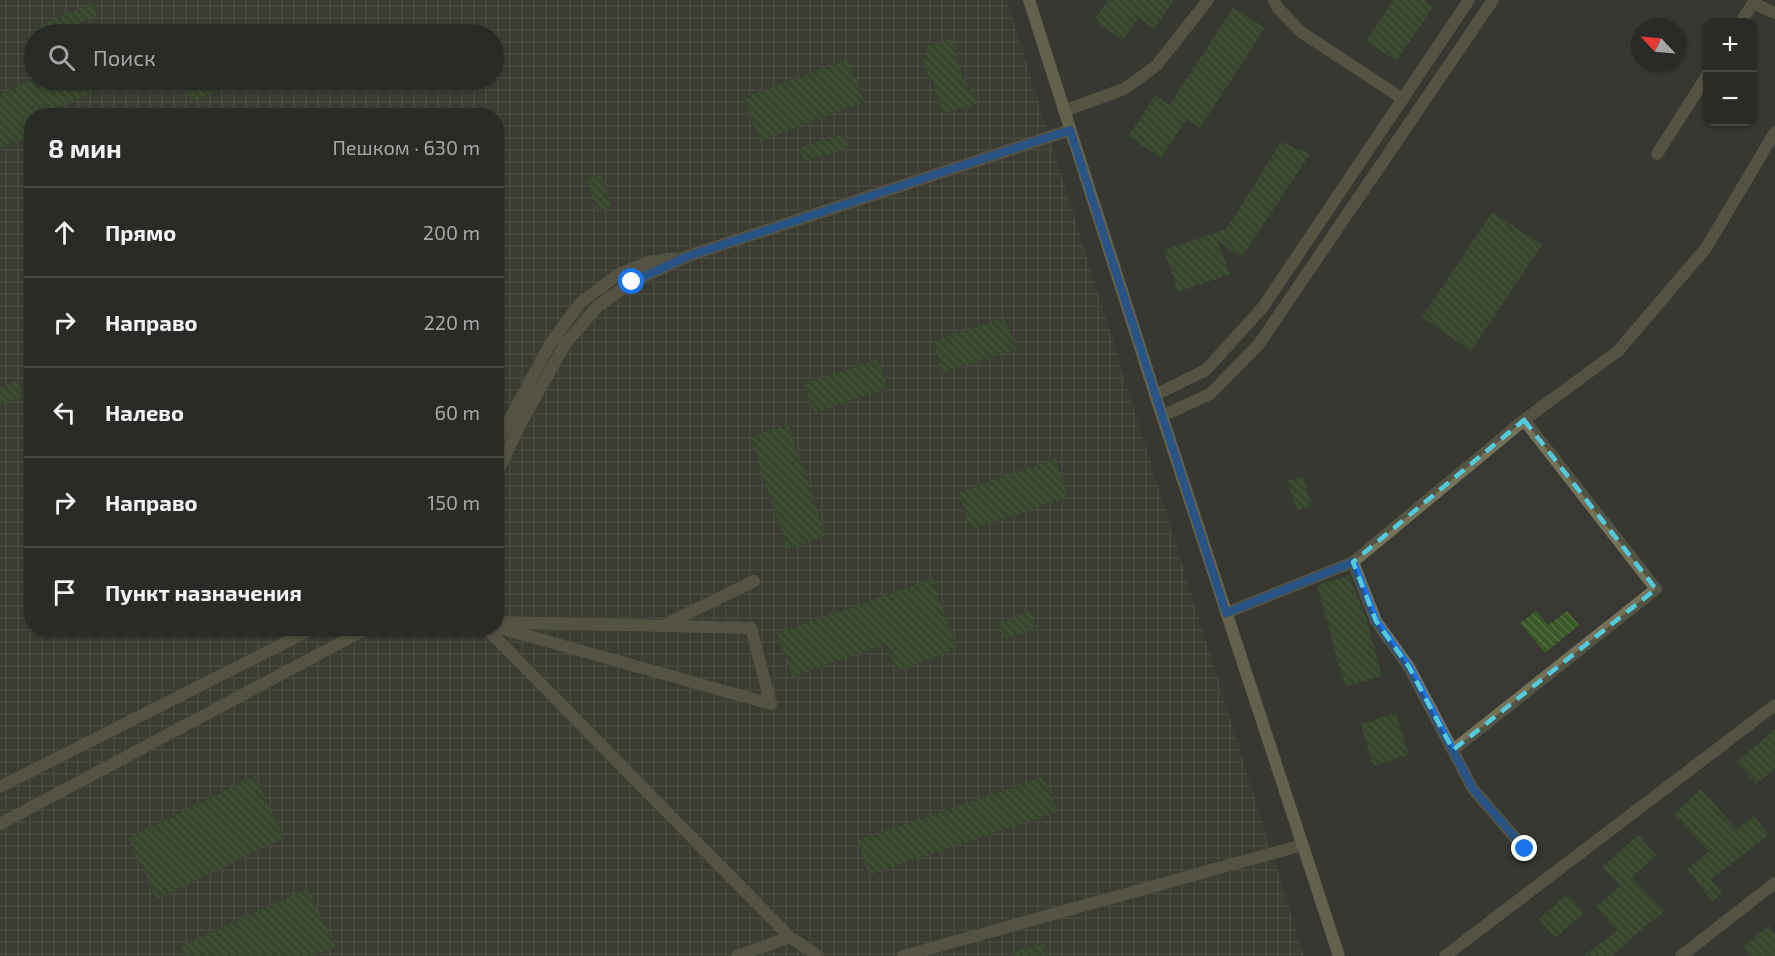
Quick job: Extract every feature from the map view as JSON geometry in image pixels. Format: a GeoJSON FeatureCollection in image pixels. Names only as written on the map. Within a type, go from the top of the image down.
{"type":"FeatureCollection","features":[{"type":"Feature","properties":{"kind":"main road"},"geometry":{"type":"LineString","coordinates":[[1029,0],[1155,395],[1339,956]]}},
{"type":"Feature","properties":{"kind":"street"},"geometry":{"type":"LineString","coordinates":[[1064,111],[1124,88],[1156,66],[1208,0]]}},
{"type":"Feature","properties":{"kind":"street"},"geometry":{"type":"LineString","coordinates":[[1274,0],[1277,7],[1300,32],[1402,99]]}},
{"type":"Feature","properties":{"kind":"street"},"geometry":{"type":"LineString","coordinates":[[1155,395],[1206,370],[1263,307],[1469,0]]}},
{"type":"Feature","properties":{"kind":"street"},"geometry":{"type":"LineString","coordinates":[[1162,416],[1210,394],[1259,344],[1494,0]]}},
{"type":"Feature","properties":{"kind":"street"},"geometry":{"type":"LineString","coordinates":[[1744,18],[1753,3],[1775,13]]}},
{"type":"Feature","properties":{"kind":"street"},"geometry":{"type":"LineString","coordinates":[[1657,154],[1703,80]]}},
{"type":"Feature","properties":{"kind":"street"},"geometry":{"type":"LineString","coordinates":[[504,458],[522,421],[566,344],[598,306],[632,282],[688,256],[1070,130]]}},
{"type":"Feature","properties":{"kind":"street"},"geometry":{"type":"LineString","coordinates":[[1226,613],[1353,562],[1524,420],[1618,351],[1706,248],[1775,132]]}},
{"type":"Feature","properties":{"kind":"street"},"geometry":{"type":"LineString","coordinates":[[504,430],[550,344],[580,302],[619,273],[648,262],[688,256]]}},
{"type":"Feature","properties":{"kind":"street"},"geometry":{"type":"LineString","coordinates":[[1453,750],[1656,589],[1524,420]]}},
{"type":"Feature","properties":{"kind":"street"},"geometry":{"type":"LineString","coordinates":[[1353,562],[1376,621],[1409,667],[1473,789],[1525,849]]}},
{"type":"Feature","properties":{"kind":"street"},"geometry":{"type":"LineString","coordinates":[[662,626],[754,581]]}},
{"type":"Feature","properties":{"kind":"street"},"geometry":{"type":"LineString","coordinates":[[504,624],[751,628],[771,704],[504,626]]}},
{"type":"Feature","properties":{"kind":"street"},"geometry":{"type":"LineString","coordinates":[[0,787],[298,636]]}},
{"type":"Feature","properties":{"kind":"street"},"geometry":{"type":"LineString","coordinates":[[0,824],[353,636]]}},
{"type":"Feature","properties":{"kind":"street"},"geometry":{"type":"LineString","coordinates":[[494,636],[790,937],[818,956]]}},
{"type":"Feature","properties":{"kind":"street"},"geometry":{"type":"LineString","coordinates":[[1445,956],[1775,705]]}},
{"type":"Feature","properties":{"kind":"street"},"geometry":{"type":"LineString","coordinates":[[903,956],[1302,845]]}},
{"type":"Feature","properties":{"kind":"street"},"geometry":{"type":"LineString","coordinates":[[1681,956],[1775,883]]}},
{"type":"Feature","properties":{"kind":"street"},"geometry":{"type":"LineString","coordinates":[[737,956],[790,937]]}},
{"type":"Feature","properties":{"kind":"highlighted area"},"geometry":{"type":"Polygon","coordinates":[[[1524,420],[1656,589],[1453,750],[1409,667],[1376,621],[1353,562],[1524,420]]]}},
{"type":"Feature","properties":{"kind":"shaded area"},"geometry":{"type":"Polygon","coordinates":[[[0,0],[1007,0],[1304,956],[0,956],[0,0]]]}},
{"type":"Feature","properties":{"kind":"building"},"geometry":{"type":"Polygon","coordinates":[[[1108,0],[1174,0],[1154,29],[1138,18],[1123,40],[1094,20],[1108,0]]]}},
{"type":"Feature","properties":{"kind":"building"},"geometry":{"type":"Polygon","coordinates":[[[1393,0],[1424,0],[1433,7],[1396,61],[1366,41],[1393,0]]]}},
{"type":"Feature","properties":{"kind":"building"},"geometry":{"type":"Polygon","coordinates":[[[92,3],[97,15],[76,24],[44,24],[92,3]]]}},
{"type":"Feature","properties":{"kind":"building"},"geometry":{"type":"Polygon","coordinates":[[[1233,8],[1265,28],[1200,128],[1187,119],[1161,158],[1129,136],[1155,95],[1169,105],[1233,8]]]}},
{"type":"Feature","properties":{"kind":"building"},"geometry":{"type":"Polygon","coordinates":[[[951,39],[967,90],[973,88],[978,103],[943,114],[932,78],[929,79],[923,60],[928,58],[925,47],[951,39]]]}},
{"type":"Feature","properties":{"kind":"building"},"geometry":{"type":"Polygon","coordinates":[[[848,59],[864,102],[760,141],[744,98],[848,59]]]}},
{"type":"Feature","properties":{"kind":"building"},"geometry":{"type":"Polygon","coordinates":[[[24,84],[24,90],[96,90],[55,108],[24,108],[24,138],[0,148],[0,94],[24,84]]]}},
{"type":"Feature","properties":{"kind":"building"},"geometry":{"type":"Polygon","coordinates":[[[186,90],[220,90],[191,102],[186,90]]]}},
{"type":"Feature","properties":{"kind":"building"},"geometry":{"type":"Polygon","coordinates":[[[844,134],[848,148],[803,162],[799,148],[844,134]]]}},
{"type":"Feature","properties":{"kind":"building"},"geometry":{"type":"Polygon","coordinates":[[[1281,142],[1310,154],[1242,257],[1218,241],[1230,274],[1178,292],[1164,250],[1226,229],[1281,142]]]}},
{"type":"Feature","properties":{"kind":"building"},"geometry":{"type":"Polygon","coordinates":[[[602,175],[611,207],[597,212],[587,180],[602,175]]]}},
{"type":"Feature","properties":{"kind":"building"},"geometry":{"type":"Polygon","coordinates":[[[1492,212],[1542,245],[1471,351],[1422,317],[1492,212]]]}},
{"type":"Feature","properties":{"kind":"building"},"geometry":{"type":"Polygon","coordinates":[[[1004,318],[1017,349],[942,373],[934,341],[1004,318]]]}},
{"type":"Feature","properties":{"kind":"building"},"geometry":{"type":"Polygon","coordinates":[[[878,359],[888,388],[814,413],[804,384],[878,359]]]}},
{"type":"Feature","properties":{"kind":"building"},"geometry":{"type":"Polygon","coordinates":[[[17,381],[23,396],[0,406],[0,388],[17,381]]]}},
{"type":"Feature","properties":{"kind":"building"},"geometry":{"type":"Polygon","coordinates":[[[788,424],[826,536],[788,549],[750,438],[788,424]]]}},
{"type":"Feature","properties":{"kind":"building"},"geometry":{"type":"Polygon","coordinates":[[[1055,459],[1068,497],[971,530],[958,492],[1055,459]]]}},
{"type":"Feature","properties":{"kind":"building"},"geometry":{"type":"Polygon","coordinates":[[[1303,476],[1312,506],[1297,511],[1287,481],[1303,476]]]}},
{"type":"Feature","properties":{"kind":"building"},"geometry":{"type":"Polygon","coordinates":[[[1349,575],[1366,617],[1382,676],[1345,687],[1317,585],[1349,575]]]}},
{"type":"Feature","properties":{"kind":"building"},"geometry":{"type":"Polygon","coordinates":[[[932,579],[957,649],[896,671],[887,644],[792,677],[777,633],[932,579]]]}},
{"type":"Feature","properties":{"kind":"building"},"geometry":{"type":"Polygon","coordinates":[[[1030,610],[1037,627],[1005,640],[999,624],[1030,610]]]}},
{"type":"Feature","properties":{"kind":"building"},"geometry":{"type":"Polygon","coordinates":[[[1536,611],[1548,625],[1567,611],[1579,625],[1545,653],[1520,623],[1536,611]]]}},
{"type":"Feature","properties":{"kind":"building"},"geometry":{"type":"Polygon","coordinates":[[[1396,713],[1409,755],[1373,766],[1361,724],[1396,713]]]}},
{"type":"Feature","properties":{"kind":"building"},"geometry":{"type":"Polygon","coordinates":[[[1775,729],[1775,769],[1756,784],[1737,762],[1775,729]]]}},
{"type":"Feature","properties":{"kind":"building"},"geometry":{"type":"Polygon","coordinates":[[[255,776],[284,838],[157,899],[128,838],[255,776]]]}},
{"type":"Feature","properties":{"kind":"building"},"geometry":{"type":"Polygon","coordinates":[[[1043,777],[1058,812],[868,875],[858,840],[1043,777]]]}},
{"type":"Feature","properties":{"kind":"building"},"geometry":{"type":"Polygon","coordinates":[[[1701,789],[1736,829],[1754,816],[1769,835],[1711,879],[1722,894],[1712,902],[1687,869],[1709,851],[1674,814],[1701,789]]]}},
{"type":"Feature","properties":{"kind":"building"},"geometry":{"type":"Polygon","coordinates":[[[1638,835],[1656,856],[1632,877],[1665,911],[1612,956],[1584,956],[1617,931],[1596,907],[1620,886],[1602,867],[1638,835]]]}},
{"type":"Feature","properties":{"kind":"building"},"geometry":{"type":"Polygon","coordinates":[[[308,888],[335,947],[315,956],[186,956],[182,946],[308,888]]]}},
{"type":"Feature","properties":{"kind":"building"},"geometry":{"type":"Polygon","coordinates":[[[1567,894],[1584,913],[1555,938],[1539,919],[1567,894]]]}},
{"type":"Feature","properties":{"kind":"building"},"geometry":{"type":"Polygon","coordinates":[[[1769,925],[1775,934],[1775,956],[1749,956],[1743,947],[1769,925]]]}},
{"type":"Feature","properties":{"kind":"building"},"geometry":{"type":"Polygon","coordinates":[[[1044,943],[1047,956],[1011,956],[1010,952],[1044,943]]]}},
{"type":"Feature","properties":{"kind":"route"},"geometry":{"type":"LineString","coordinates":[[632,282],[688,256],[1070,130],[1226,613],[1353,562],[1376,621],[1409,667],[1473,789],[1525,849]]}}]}
